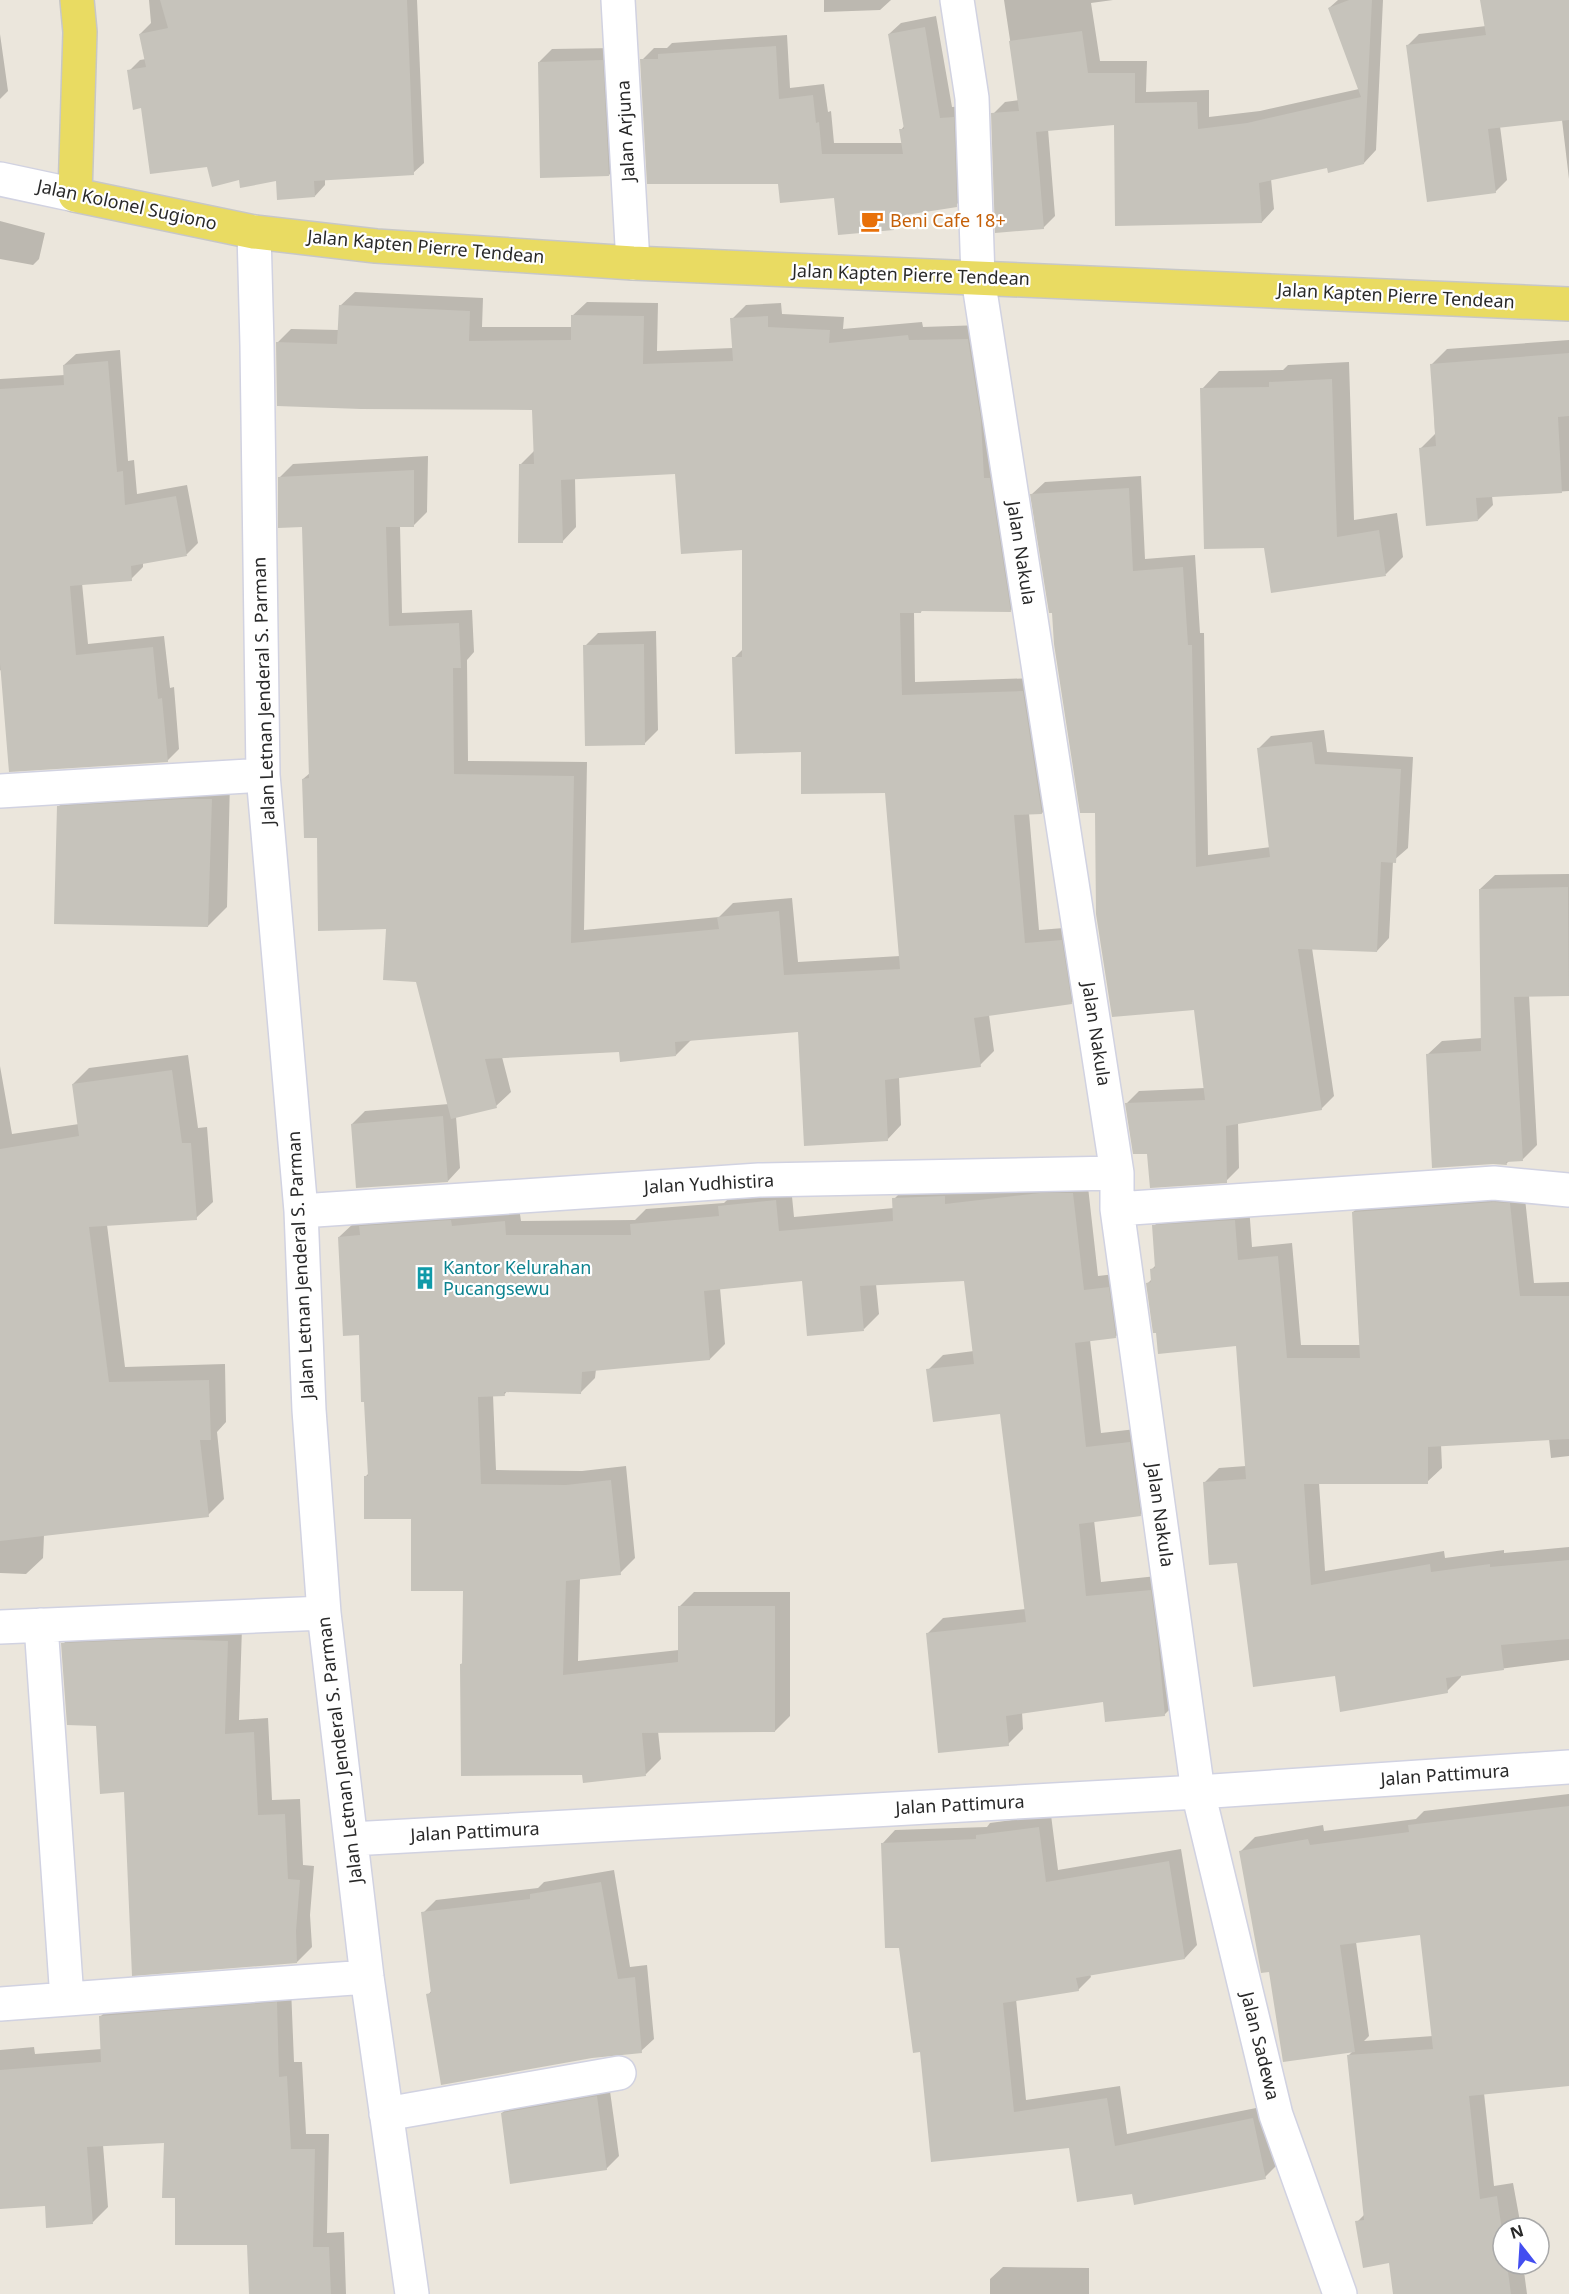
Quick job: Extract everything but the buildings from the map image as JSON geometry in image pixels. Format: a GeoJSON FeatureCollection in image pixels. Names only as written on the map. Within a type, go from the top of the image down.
{"type":"FeatureCollection","features":[{"type":"Feature","properties":{"kind":"main road"},"geometry":{"type":"LineString","coordinates":[[75,195],[80,32],[77,0]]}},
{"type":"Feature","properties":{"kind":"main road","name":"Jalan Kolonel Sugiono"},"geometry":{"type":"LineString","coordinates":[[75,195],[254,232]]}},
{"type":"Feature","properties":{"kind":"main road","name":"Jalan Kapten Pierre Tendean"},"geometry":{"type":"LineString","coordinates":[[254,232],[376,246],[633,263],[1569,304]]}},
{"type":"Feature","properties":{"kind":"street","name":"Jalan Arjuna"},"geometry":{"type":"LineString","coordinates":[[618,0],[633,263]]}},
{"type":"Feature","properties":{"kind":"street","name":"Jalan Nakula"},"geometry":{"type":"LineString","coordinates":[[957,0],[972,98],[978,278],[1117,1173],[1117,1209],[1198,1792]]}},
{"type":"Feature","properties":{"kind":"street","name":"Jalan Kolonel Sugiono"},"geometry":{"type":"LineString","coordinates":[[0,179],[75,195]]}},
{"type":"Feature","properties":{"kind":"street","name":"Jalan Letnan Jenderal S. Parman"},"geometry":{"type":"LineString","coordinates":[[254,232],[263,775],[302,1211],[309,1410],[324,1613],[367,1977],[412,2294]]}},
{"type":"Feature","properties":{"kind":"street"},"geometry":{"type":"LineString","coordinates":[[0,791],[263,775]]}},
{"type":"Feature","properties":{"kind":"street","name":"Jalan Yudhistira"},"geometry":{"type":"LineString","coordinates":[[302,1211],[759,1180],[1117,1173]]}},
{"type":"Feature","properties":{"kind":"street"},"geometry":{"type":"LineString","coordinates":[[1117,1209],[1494,1183],[1569,1190]]}},
{"type":"Feature","properties":{"kind":"street"},"geometry":{"type":"LineString","coordinates":[[0,1627],[324,1613]]}},
{"type":"Feature","properties":{"kind":"street"},"geometry":{"type":"LineString","coordinates":[[41,1625],[66,1999]]}},
{"type":"Feature","properties":{"kind":"street","name":"Jalan Pattimura"},"geometry":{"type":"LineString","coordinates":[[351,1839],[1198,1792],[1569,1767]]}},
{"type":"Feature","properties":{"kind":"street","name":"Jalan Sadewa"},"geometry":{"type":"LineString","coordinates":[[1198,1792],[1276,2115],[1340,2294]]}},
{"type":"Feature","properties":{"kind":"street"},"geometry":{"type":"LineString","coordinates":[[0,2004],[367,1977]]}},
{"type":"Feature","properties":{"kind":"street"},"geometry":{"type":"LineString","coordinates":[[387,2114],[619,2073]]}},
{"type":"Feature","properties":{"kind":"place","name":"Beni Cafe 18+"},"geometry":{"type":"Point","coordinates":[872,221]}},
{"type":"Feature","properties":{"kind":"place","name":"Kantor Kelurahan Pucangsewu"},"geometry":{"type":"Point","coordinates":[425,1278]}}]}
